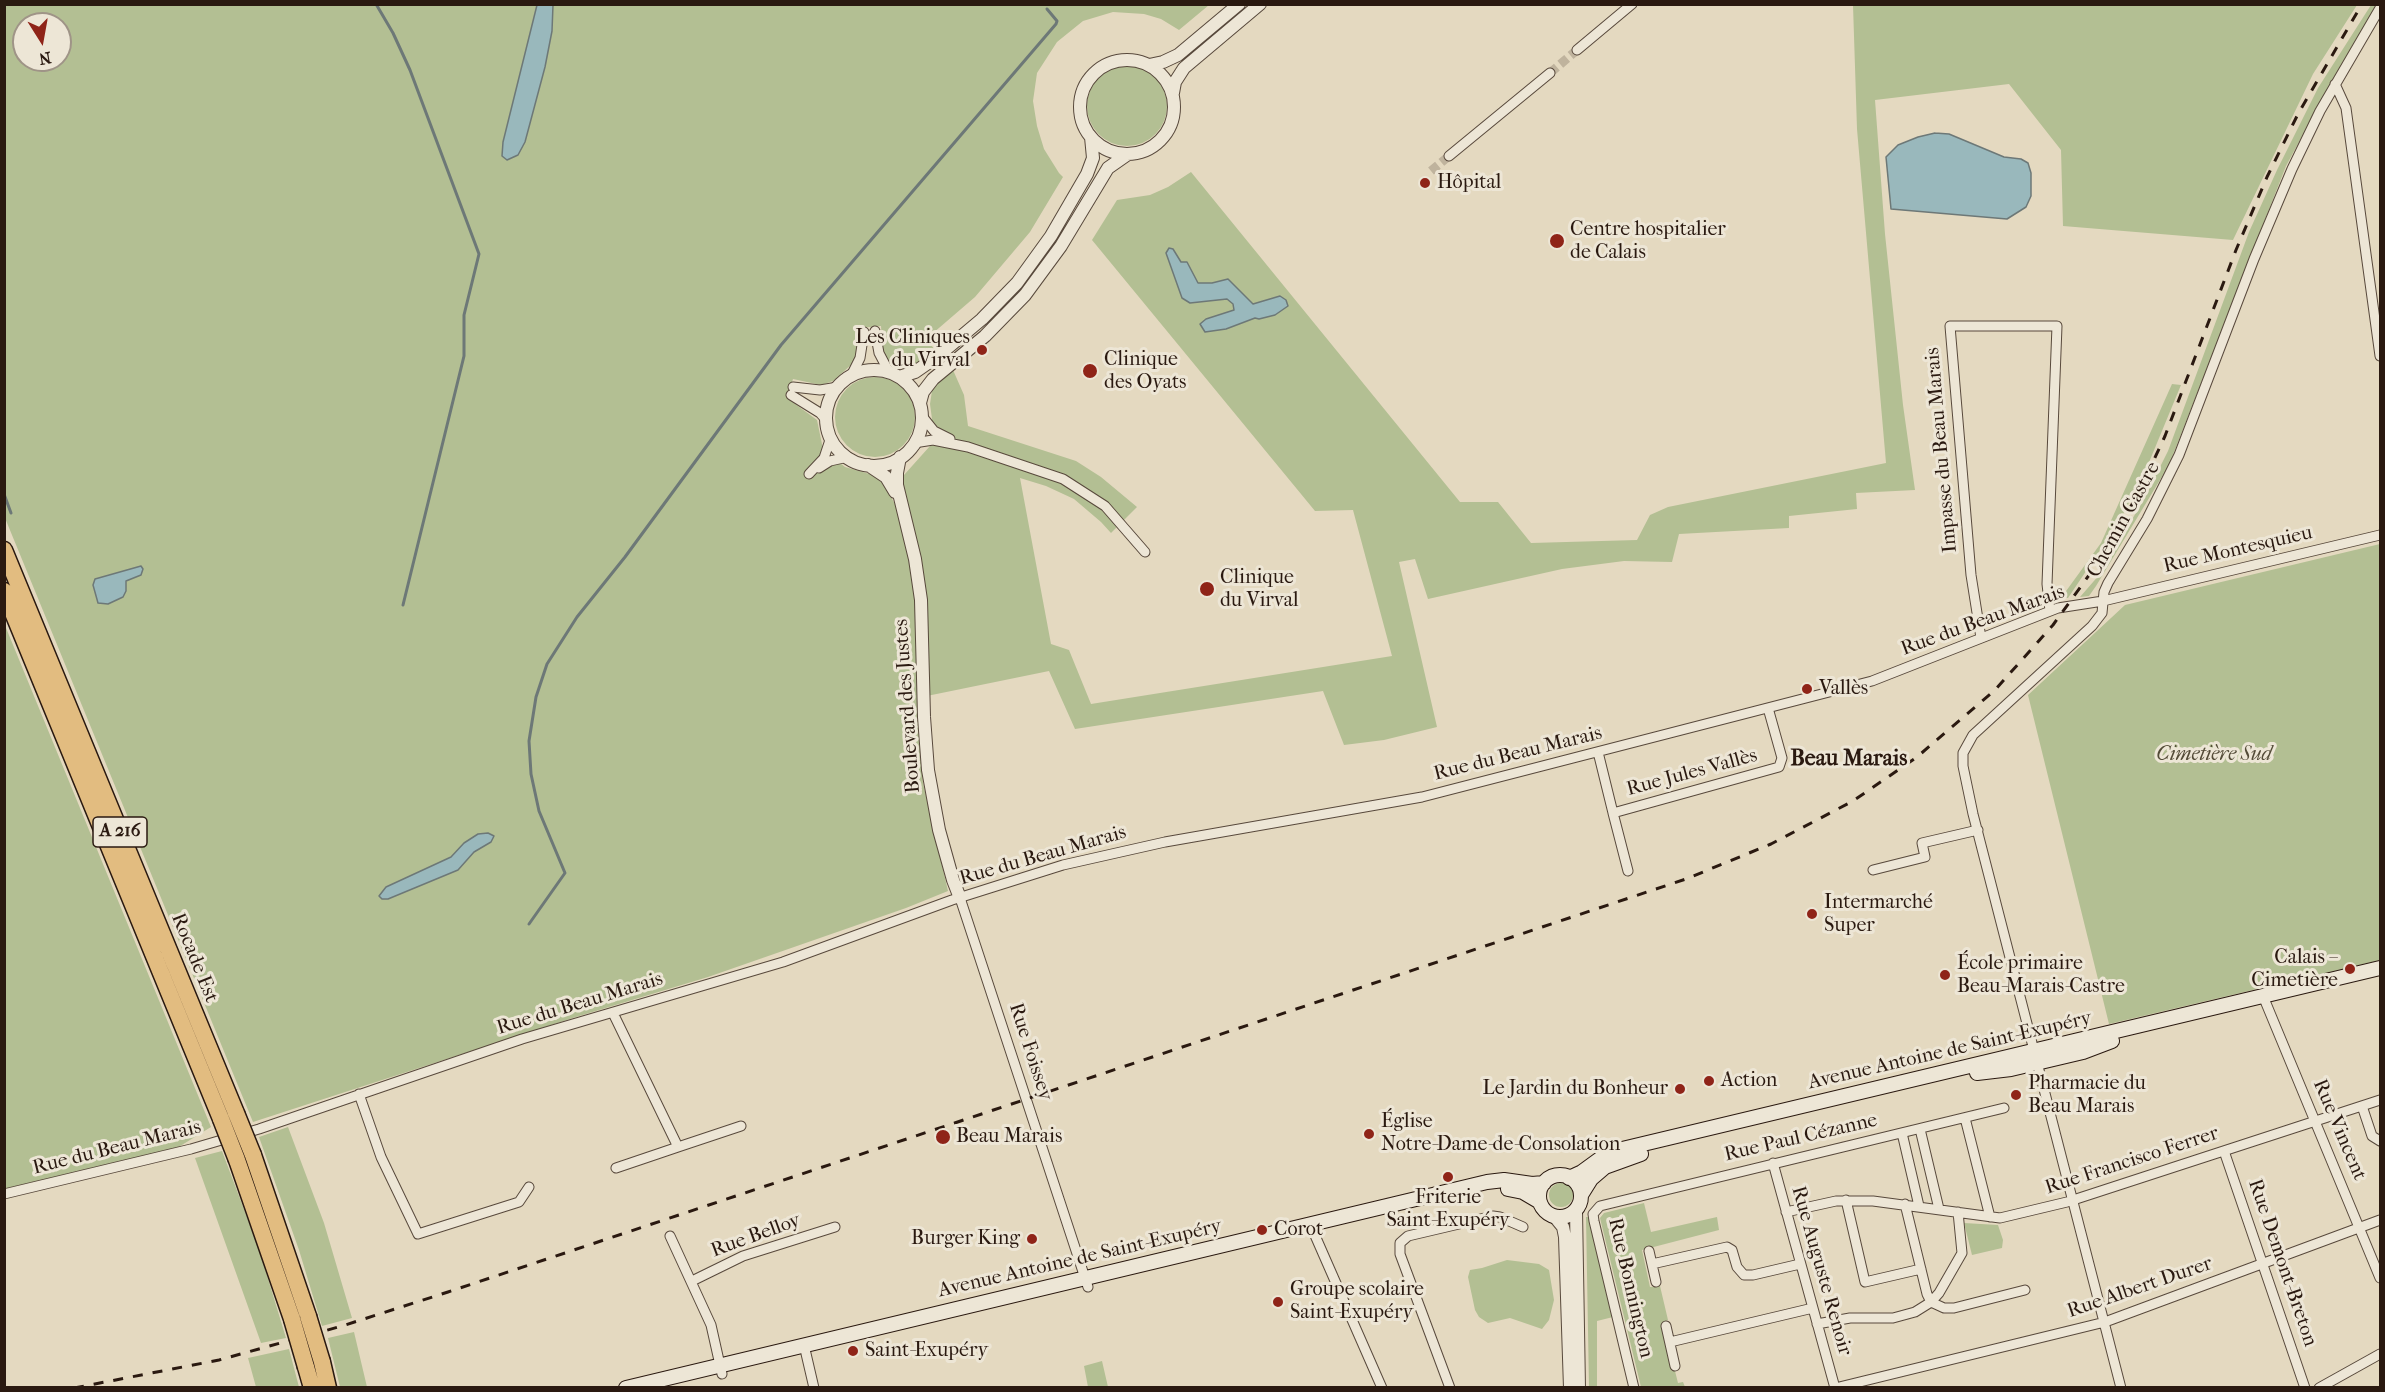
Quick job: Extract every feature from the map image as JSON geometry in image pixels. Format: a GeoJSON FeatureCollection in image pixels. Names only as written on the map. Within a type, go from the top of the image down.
{"type":"FeatureCollection","features":[{"type":"Feature","properties":{"kind":"highway","name":"Rocade Est"},"geometry":{"type":"LineString","coordinates":[[4,550],[245,1157],[300,1317],[314,1365],[328,1388]]}},
{"type":"Feature","properties":{"kind":"highway","name":"Rocade Est"},"geometry":{"type":"LineString","coordinates":[[4,591],[229,1116]]}},
{"type":"Feature","properties":{"kind":"highway","name":"Rocade Est"},"geometry":{"type":"LineString","coordinates":[[312,1388],[314,1365]]}},
{"type":"Feature","properties":{"kind":"main road","name":"Avenue Antoine de Saint-Exupéry"},"geometry":{"type":"LineString","coordinates":[[1569,1178],[1618,1150],[2036,1057],[2083,1052],[2101,1043],[2380,968]]}},
{"type":"Feature","properties":{"kind":"main road","name":"Avenue Antoine de Saint-Exupéry"},"geometry":{"type":"LineString","coordinates":[[2265,1000],[2380,977]]}},
{"type":"Feature","properties":{"kind":"main road","name":"Avenue Antoine de Saint-Exupéry"},"geometry":{"type":"LineString","coordinates":[[1581,1195],[1596,1173],[1610,1163],[1623,1158],[2036,1057]]}},
{"type":"Feature","properties":{"kind":"main road"},"geometry":{"type":"LineString","coordinates":[[1556,1176],[1569,1178],[1578,1186],[1581,1195],[1576,1210],[1564,1216],[1554,1216],[1546,1211],[1540,1202],[1540,1192],[1544,1183],[1556,1176]]}},
{"type":"Feature","properties":{"kind":"main road","name":"Avenue Antoine de Saint-Exupéry"},"geometry":{"type":"LineString","coordinates":[[626,1388],[721,1370],[1311,1228],[1487,1182],[1500,1180],[1532,1184],[1544,1183]]}},
{"type":"Feature","properties":{"kind":"main road","name":"Avenue Antoine de Saint-Exupéry"},"geometry":{"type":"LineString","coordinates":[[1311,1228],[1496,1189],[1523,1192],[1540,1202]]}},
{"type":"Feature","properties":{"kind":"main road","name":"Avenue Antoine de Saint-Exupéry"},"geometry":{"type":"LineString","coordinates":[[665,1388],[721,1370]]}},
{"type":"Feature","properties":{"kind":"street"},"geometry":{"type":"LineString","coordinates":[[1149,65],[1178,55],[1239,4]]}},
{"type":"Feature","properties":{"kind":"street"},"geometry":{"type":"LineString","coordinates":[[920,403],[926,388],[933,379],[990,332],[1025,295],[1061,246],[1107,168],[1128,154],[1150,148],[1166,133],[1174,112],[1175,82],[1184,68],[1260,4]]}},
{"type":"Feature","properties":{"kind":"street"},"geometry":{"type":"LineString","coordinates":[[1577,50],[1632,4]]}},
{"type":"Feature","properties":{"kind":"street","name":"Chemin Castre"},"geometry":{"type":"LineString","coordinates":[[2121,1388],[1978,830],[1963,766],[1965,747],[1973,735],[2100,617],[2104,608],[2103,601],[2108,583],[2147,519],[2180,455],[2280,196],[2335,84],[2380,8]]}},
{"type":"Feature","properties":{"kind":"street"},"geometry":{"type":"LineString","coordinates":[[1128,154],[1106,149],[1091,137],[1083,124],[1080,108],[1082,92],[1090,77],[1102,66],[1117,60],[1134,60],[1149,65],[1164,77],[1173,93]]}},
{"type":"Feature","properties":{"kind":"street"},"geometry":{"type":"LineString","coordinates":[[1449,156],[1550,73]]}},
{"type":"Feature","properties":{"kind":"street"},"geometry":{"type":"LineString","coordinates":[[2335,84],[2346,108],[2380,356]]}},
{"type":"Feature","properties":{"kind":"street"},"geometry":{"type":"LineString","coordinates":[[875,331],[879,354],[894,375],[912,388],[920,403],[922,416],[921,429],[914,443],[900,457],[886,464],[867,465],[840,451],[831,437],[827,421],[829,402],[838,387],[851,376],[868,370],[894,375],[915,372],[988,314],[1017,283],[1051,236],[1090,168],[1094,154],[1091,137]]}},
{"type":"Feature","properties":{"kind":"street","name":"Impasse du Beau Marais"},"geometry":{"type":"LineString","coordinates":[[1981,638],[1971,574],[1950,326],[2057,326],[2047,584],[2050,611]]}},
{"type":"Feature","properties":{"kind":"street"},"geometry":{"type":"LineString","coordinates":[[851,376],[860,358],[864,332]]}},
{"type":"Feature","properties":{"kind":"street"},"geometry":{"type":"LineString","coordinates":[[827,421],[792,391],[838,387]]}},
{"type":"Feature","properties":{"kind":"street"},"geometry":{"type":"LineString","coordinates":[[922,416],[934,431],[968,447]]}},
{"type":"Feature","properties":{"kind":"street"},"geometry":{"type":"LineString","coordinates":[[831,437],[824,458],[809,474],[830,461],[848,457]]}},
{"type":"Feature","properties":{"kind":"street"},"geometry":{"type":"LineString","coordinates":[[914,443],[933,440],[968,447],[1045,472],[1080,488],[1113,515],[1145,552]]}},
{"type":"Feature","properties":{"kind":"street","name":"Boulevard des Justes"},"geometry":{"type":"LineString","coordinates":[[900,457],[897,479],[919,585],[924,729],[931,791],[943,847],[960,898]]}},
{"type":"Feature","properties":{"kind":"street","name":"Boulevard des Justes"},"geometry":{"type":"LineString","coordinates":[[867,465],[889,481],[902,510]]}},
{"type":"Feature","properties":{"kind":"street","name":"Rue Montesquieu"},"geometry":{"type":"LineString","coordinates":[[2103,601],[2380,535]]}},
{"type":"Feature","properties":{"kind":"street","name":"Rue du Beau Marais"},"geometry":{"type":"LineString","coordinates":[[4,1194],[191,1149],[286,1120],[505,1045],[783,962],[1048,869],[1103,854],[1405,801],[1598,752],[1883,677],[2050,611],[2103,601]]}},
{"type":"Feature","properties":{"kind":"street","name":"Rue Jules Vallès"},"geometry":{"type":"LineString","coordinates":[[1598,752],[1613,813],[1779,767],[1782,758],[1768,708]]}},
{"type":"Feature","properties":{"kind":"street"},"geometry":{"type":"LineString","coordinates":[[1613,813],[1628,871]]}},
{"type":"Feature","properties":{"kind":"street"},"geometry":{"type":"LineString","coordinates":[[1874,870],[1925,857],[1922,843],[1978,830]]}},
{"type":"Feature","properties":{"kind":"street","name":"Rue Foissey"},"geometry":{"type":"LineString","coordinates":[[960,898],[1087,1282]]}},
{"type":"Feature","properties":{"kind":"street","name":"Rue Vincent"},"geometry":{"type":"LineString","coordinates":[[2265,1000],[2380,1278]]}},
{"type":"Feature","properties":{"kind":"street"},"geometry":{"type":"LineString","coordinates":[[613,1012],[678,1147]]}},
{"type":"Feature","properties":{"kind":"street"},"geometry":{"type":"LineString","coordinates":[[359,1094],[381,1157],[418,1234],[519,1202],[529,1187]]}},
{"type":"Feature","properties":{"kind":"street","name":"Rue Francisco Ferrer"},"geometry":{"type":"LineString","coordinates":[[1786,1212],[1846,1200],[1905,1203],[2004,1217],[2072,1199],[2380,1100]]}},
{"type":"Feature","properties":{"kind":"street"},"geometry":{"type":"LineString","coordinates":[[2362,1106],[2372,1136],[2380,1141]]}},
{"type":"Feature","properties":{"kind":"street","name":"Rue Paul Cézanne"},"geometry":{"type":"LineString","coordinates":[[1607,1203],[2004,1108]]}},
{"type":"Feature","properties":{"kind":"street"},"geometry":{"type":"LineString","coordinates":[[1965,1118],[1990,1216]]}},
{"type":"Feature","properties":{"kind":"street"},"geometry":{"type":"LineString","coordinates":[[616,1168],[741,1126]]}},
{"type":"Feature","properties":{"kind":"street"},"geometry":{"type":"LineString","coordinates":[[1920,1128],[1939,1209]]}},
{"type":"Feature","properties":{"kind":"street"},"geometry":{"type":"LineString","coordinates":[[1902,1133],[1919,1206]]}},
{"type":"Feature","properties":{"kind":"street","name":"Rue Demont-Breton"},"geometry":{"type":"LineString","coordinates":[[2224,1151],[2305,1388]]}},
{"type":"Feature","properties":{"kind":"street","name":"Rue Auguste Renoir"},"geometry":{"type":"LineString","coordinates":[[1773,1163],[1835,1388]]}},
{"type":"Feature","properties":{"kind":"street"},"geometry":{"type":"LineString","coordinates":[[1846,1200],[1865,1282],[1921,1269]]}},
{"type":"Feature","properties":{"kind":"street","name":"Rue Bonnington"},"geometry":{"type":"LineString","coordinates":[[1607,1203],[1596,1209],[1594,1221],[1634,1388]]}},
{"type":"Feature","properties":{"kind":"street"},"geometry":{"type":"LineString","coordinates":[[1905,1203],[1931,1302]]}},
{"type":"Feature","properties":{"kind":"street"},"geometry":{"type":"LineString","coordinates":[[1576,1210],[1579,1388]]}},
{"type":"Feature","properties":{"kind":"street"},"geometry":{"type":"LineString","coordinates":[[1817,1324],[1850,1318],[1893,1318],[1915,1312],[1931,1302],[1939,1293],[1962,1253],[1958,1212]]}},
{"type":"Feature","properties":{"kind":"street"},"geometry":{"type":"LineString","coordinates":[[1450,1388],[1400,1254],[1400,1243],[1408,1236],[1492,1216],[1523,1227]]}},
{"type":"Feature","properties":{"kind":"street"},"geometry":{"type":"LineString","coordinates":[[1554,1216],[1563,1227],[1565,1238],[1569,1388]]}},
{"type":"Feature","properties":{"kind":"street","name":"Rue Albert Durer"},"geometry":{"type":"LineString","coordinates":[[1835,1388],[2105,1322],[2380,1220]]}},
{"type":"Feature","properties":{"kind":"street","name":"Rue Belloy"},"geometry":{"type":"LineString","coordinates":[[692,1281],[742,1256],[835,1227]]}},
{"type":"Feature","properties":{"kind":"street"},"geometry":{"type":"LineString","coordinates":[[1311,1228],[1382,1388]]}},
{"type":"Feature","properties":{"kind":"street"},"geometry":{"type":"LineString","coordinates":[[670,1236],[711,1325],[721,1370]]}},
{"type":"Feature","properties":{"kind":"street"},"geometry":{"type":"LineString","coordinates":[[1652,1264],[1727,1247],[1732,1250],[1737,1267],[1744,1275],[1800,1264]]}},
{"type":"Feature","properties":{"kind":"street"},"geometry":{"type":"LineString","coordinates":[[1648,1251],[1656,1282]]}},
{"type":"Feature","properties":{"kind":"street"},"geometry":{"type":"LineString","coordinates":[[1931,1302],[1949,1309],[2025,1290]]}},
{"type":"Feature","properties":{"kind":"street"},"geometry":{"type":"LineString","coordinates":[[1670,1342],[1813,1308]]}},
{"type":"Feature","properties":{"kind":"street"},"geometry":{"type":"LineString","coordinates":[[1666,1326],[1676,1366]]}},
{"type":"Feature","properties":{"kind":"street"},"geometry":{"type":"LineString","coordinates":[[805,1349],[813,1388]]}},
{"type":"Feature","properties":{"kind":"street"},"geometry":{"type":"LineString","coordinates":[[2319,1388],[2380,1354]]}},
{"type":"Feature","properties":{"kind":"green space"},"geometry":{"type":"Polygon","coordinates":[[[4,5],[537,5],[503,142],[534,103],[545,67],[552,31],[553,5],[1209,5],[1179,30],[1161,19],[1144,14],[1113,12],[1083,21],[1057,42],[1037,73],[1033,101],[1044,149],[1063,177],[1030,232],[975,297],[925,340],[937,351],[913,368],[894,366],[886,360],[883,353],[881,326],[859,328],[855,360],[851,365],[833,381],[821,385],[793,379],[787,398],[817,420],[823,449],[845,467],[880,477],[896,506],[904,502],[901,486],[904,475],[930,446],[932,419],[930,404],[933,384],[953,370],[964,395],[968,426],[1076,461],[1101,477],[1137,507],[1111,533],[1074,499],[1046,486],[1020,478],[1051,644],[1069,650],[1091,704],[1392,656],[1353,510],[1315,511],[1092,240],[1117,200],[1150,195],[1168,187],[1191,172],[1460,502],[1498,502],[1531,543],[1637,540],[1650,515],[1668,507],[1886,463],[1857,129],[1853,5],[2357,5],[2313,74],[2233,240],[2063,226],[2061,150],[2009,84],[1875,100],[1885,234],[1903,405],[1915,490],[1856,493],[1857,509],[1789,516],[1789,528],[1679,534],[1672,562],[1624,561],[1562,569],[1428,599],[1415,559],[1399,562],[1437,727],[1384,740],[1344,745],[1323,691],[1075,729],[1049,671],[917,698],[923,783],[948,891],[906,908],[708,977],[576,1017],[253,1122],[5,518],[4,5]]]}},
{"type":"Feature","properties":{"kind":"green space"},"geometry":{"type":"Polygon","coordinates":[[[2371,5],[2378,5],[2329,86],[2286,166],[2169,465],[2096,586],[2089,596],[2080,597],[2100,574],[2144,499],[2168,451],[2249,232],[2277,170],[2318,88],[2371,5]]]}},
{"type":"Feature","properties":{"kind":"green space"},"geometry":{"type":"Polygon","coordinates":[[[1127,66],[1142,69],[1155,78],[1164,91],[1167,106],[1164,121],[1155,134],[1142,143],[1127,146],[1112,143],[1099,134],[1090,121],[1087,106],[1090,91],[1099,78],[1112,69],[1127,66]]]}},
{"type":"Feature","properties":{"kind":"green space"},"geometry":{"type":"Polygon","coordinates":[[[875,377],[890,380],[903,389],[912,402],[915,417],[912,432],[903,445],[890,454],[875,457],[860,454],[847,445],[838,432],[835,417],[838,402],[847,389],[860,380],[875,377]]]}},
{"type":"Feature","properties":{"kind":"green space"},"geometry":{"type":"Polygon","coordinates":[[[2172,384],[2181,385],[2145,472],[2119,522],[2068,598],[2061,598],[2101,543],[2172,384]]]}},
{"type":"Feature","properties":{"kind":"green space","name":"Cimetière Sud"},"geometry":{"type":"Polygon","coordinates":[[[2380,544],[2380,960],[2109,1024],[2028,695],[2125,605],[2380,544]]]}},
{"type":"Feature","properties":{"kind":"green space"},"geometry":{"type":"Polygon","coordinates":[[[4,623],[211,1127],[177,1148],[4,1189],[4,623]]]}},
{"type":"Feature","properties":{"kind":"green space"},"geometry":{"type":"Polygon","coordinates":[[[288,1127],[324,1223],[352,1318],[322,1326],[299,1250],[259,1137],[288,1127]]]}},
{"type":"Feature","properties":{"kind":"green space"},"geometry":{"type":"Polygon","coordinates":[[[222,1151],[259,1249],[286,1338],[261,1343],[195,1158],[222,1151]]]}},
{"type":"Feature","properties":{"kind":"green space"},"geometry":{"type":"Polygon","coordinates":[[[1561,1183],[1570,1186],[1573,1195],[1570,1204],[1561,1207],[1552,1204],[1549,1195],[1552,1186],[1561,1183]]]}},
{"type":"Feature","properties":{"kind":"green space"},"geometry":{"type":"Polygon","coordinates":[[[1644,1203],[1651,1232],[1717,1217],[1719,1230],[1642,1250],[1650,1287],[1660,1286],[1668,1320],[1661,1323],[1672,1371],[1675,1371],[1678,1383],[1683,1382],[1685,1387],[1641,1387],[1600,1218],[1604,1213],[1644,1203]]]}},
{"type":"Feature","properties":{"kind":"green space"},"geometry":{"type":"Polygon","coordinates":[[[1586,1217],[1590,1217],[1613,1317],[1597,1321],[1597,1387],[1589,1387],[1586,1217]]]}},
{"type":"Feature","properties":{"kind":"green space"},"geometry":{"type":"Polygon","coordinates":[[[1964,1223],[1998,1225],[2003,1240],[2002,1248],[1972,1255],[1964,1223]]]}},
{"type":"Feature","properties":{"kind":"green space"},"geometry":{"type":"Polygon","coordinates":[[[1507,1260],[1539,1264],[1549,1270],[1554,1300],[1549,1320],[1542,1329],[1510,1318],[1488,1323],[1479,1317],[1475,1310],[1468,1277],[1470,1270],[1507,1260]]]}},
{"type":"Feature","properties":{"kind":"green space"},"geometry":{"type":"Polygon","coordinates":[[[354,1332],[367,1387],[340,1387],[328,1338],[354,1332]]]}},
{"type":"Feature","properties":{"kind":"green space"},"geometry":{"type":"Polygon","coordinates":[[[289,1349],[299,1387],[256,1387],[248,1358],[289,1349]]]}},
{"type":"Feature","properties":{"kind":"green space"},"geometry":{"type":"Polygon","coordinates":[[[1102,1361],[1108,1387],[1088,1387],[1084,1366],[1102,1361]]]}},
{"type":"Feature","properties":{"kind":"water"},"geometry":{"type":"Polygon","coordinates":[[[537,5],[553,5],[552,31],[525,142],[518,155],[507,160],[502,156],[503,142],[537,5]]]}},
{"type":"Feature","properties":{"kind":"water"},"geometry":{"type":"Polygon","coordinates":[[[1935,133],[1949,134],[2004,157],[2021,159],[2028,163],[2031,173],[2031,196],[2026,207],[2007,219],[1891,209],[1886,157],[1898,145],[1935,133]]]}},
{"type":"Feature","properties":{"kind":"water"},"geometry":{"type":"Polygon","coordinates":[[[1169,248],[1173,249],[1181,262],[1187,262],[1198,283],[1212,283],[1228,279],[1253,304],[1280,296],[1286,300],[1288,306],[1275,315],[1255,318],[1226,329],[1205,332],[1200,324],[1206,319],[1234,310],[1233,304],[1227,299],[1190,303],[1182,298],[1166,253],[1169,248]]]}},
{"type":"Feature","properties":{"kind":"water"},"geometry":{"type":"Polygon","coordinates":[[[141,566],[143,569],[141,575],[126,581],[126,591],[123,597],[108,604],[98,603],[93,585],[95,579],[141,566]]]}},
{"type":"Feature","properties":{"kind":"water"},"geometry":{"type":"Polygon","coordinates":[[[488,833],[494,836],[491,842],[474,852],[458,870],[388,899],[382,899],[379,896],[386,887],[451,857],[464,843],[478,834],[488,833]]]}},
{"type":"Feature","properties":{"kind":"waterway"},"geometry":{"type":"LineString","coordinates":[[376,4],[393,33],[410,70],[479,254],[464,315],[464,356],[403,605]]}},
{"type":"Feature","properties":{"kind":"waterway"},"geometry":{"type":"LineString","coordinates":[[529,924],[565,873],[539,811],[531,774],[529,741],[536,697],[547,664],[577,617],[625,557],[781,345],[1056,24],[1057,21],[1047,9]]}},
{"type":"Feature","properties":{"kind":"waterway"},"geometry":{"type":"LineString","coordinates":[[4,494],[11,513]]}},
{"type":"Feature","properties":{"kind":"tunnel"},"geometry":{"type":"LineString","coordinates":[[1550,73],[1577,50]]}},
{"type":"Feature","properties":{"kind":"tunnel"},"geometry":{"type":"LineString","coordinates":[[1431,171],[1449,156]]}},
{"type":"Feature","properties":{"kind":"railway"},"geometry":{"type":"LineString","coordinates":[[74,1388],[219,1360],[342,1326],[448,1292],[1686,879],[1771,844],[1853,801],[1917,757],[1995,690],[2053,625],[2100,560],[2138,494],[2165,436],[2236,250],[2267,177],[2298,114],[2362,4]]}},
{"type":"Feature","properties":{"kind":"place","name":"Hôpital"},"geometry":{"type":"Point","coordinates":[1425,183]}},
{"type":"Feature","properties":{"kind":"place","name":"Centre hospitalier de Calais"},"geometry":{"type":"Point","coordinates":[1557,241]}},
{"type":"Feature","properties":{"kind":"place","name":"Les Cliniques du Virval"},"geometry":{"type":"Point","coordinates":[982,350]}},
{"type":"Feature","properties":{"kind":"place","name":"Clinique des Oyats"},"geometry":{"type":"Point","coordinates":[1090,371]}},
{"type":"Feature","properties":{"kind":"place","name":"Clinique du Virval"},"geometry":{"type":"Point","coordinates":[1207,589]}},
{"type":"Feature","properties":{"kind":"place","name":"Vallès"},"geometry":{"type":"Point","coordinates":[1807,689]}},
{"type":"Feature","properties":{"kind":"place","name":"Intermarché Super"},"geometry":{"type":"Point","coordinates":[1812,914]}},
{"type":"Feature","properties":{"kind":"place","name":"Calais – Cimetière"},"geometry":{"type":"Point","coordinates":[2350,969]}},
{"type":"Feature","properties":{"kind":"place","name":"École primaire Beau-Marais-Castre"},"geometry":{"type":"Point","coordinates":[1945,975]}},
{"type":"Feature","properties":{"kind":"place","name":"Action"},"geometry":{"type":"Point","coordinates":[1709,1081]}},
{"type":"Feature","properties":{"kind":"place","name":"Le Jardin du Bonheur"},"geometry":{"type":"Point","coordinates":[1680,1089]}},
{"type":"Feature","properties":{"kind":"place","name":"Pharmacie du Beau Marais"},"geometry":{"type":"Point","coordinates":[2016,1095]}},
{"type":"Feature","properties":{"kind":"place","name":"Église Notre-Dame-de-Consolation"},"geometry":{"type":"Point","coordinates":[1369,1134]}},
{"type":"Feature","properties":{"kind":"place","name":"Beau Marais"},"geometry":{"type":"Point","coordinates":[943,1137]}},
{"type":"Feature","properties":{"kind":"place","name":"Friterie Saint-Exupéry"},"geometry":{"type":"Point","coordinates":[1448,1177]}},
{"type":"Feature","properties":{"kind":"place","name":"Corot"},"geometry":{"type":"Point","coordinates":[1262,1230]}},
{"type":"Feature","properties":{"kind":"place","name":"Burger King"},"geometry":{"type":"Point","coordinates":[1032,1239]}},
{"type":"Feature","properties":{"kind":"place","name":"Groupe scolaire Saint-Exupéry"},"geometry":{"type":"Point","coordinates":[1278,1302]}},
{"type":"Feature","properties":{"kind":"place","name":"Saint-Exupéry"},"geometry":{"type":"Point","coordinates":[853,1351]}},
{"type":"Feature","properties":{"kind":"district","name":"Beau Marais"},"geometry":{"type":"Point","coordinates":[1849,760]}}]}
